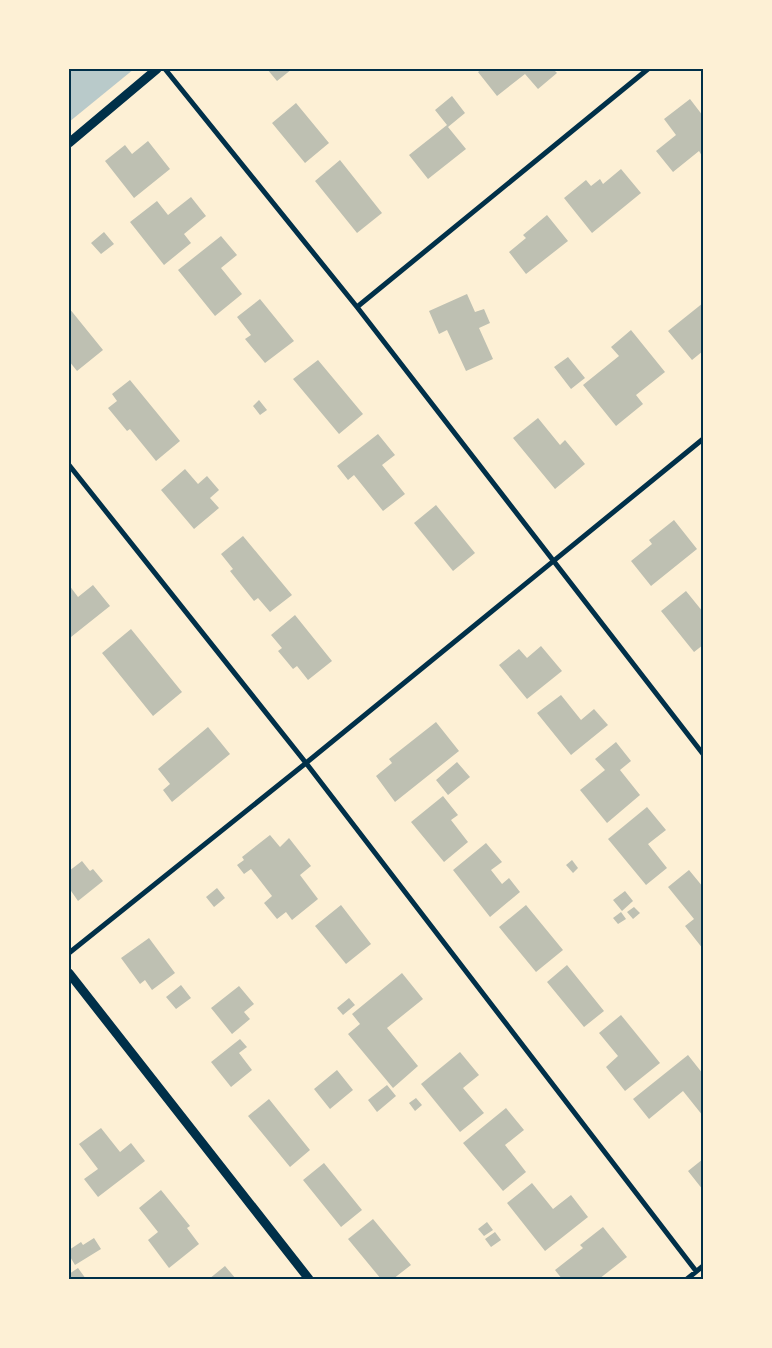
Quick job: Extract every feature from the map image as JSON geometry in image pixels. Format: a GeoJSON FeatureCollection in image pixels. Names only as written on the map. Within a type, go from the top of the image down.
{"type":"FeatureCollection","features":[{"type":"Feature","properties":{"kind":"street"},"geometry":{"type":"LineString","coordinates":[[69,143],[157,69]]}},
{"type":"Feature","properties":{"kind":"street"},"geometry":{"type":"LineString","coordinates":[[165,69],[357,307],[703,754]]}},
{"type":"Feature","properties":{"kind":"street"},"geometry":{"type":"LineString","coordinates":[[357,307],[648,69]]}},
{"type":"Feature","properties":{"kind":"street"},"geometry":{"type":"LineString","coordinates":[[69,953],[306,763],[703,439]]}},
{"type":"Feature","properties":{"kind":"street"},"geometry":{"type":"LineString","coordinates":[[69,465],[306,763],[696,1271]]}},
{"type":"Feature","properties":{"kind":"street"},"geometry":{"type":"LineString","coordinates":[[69,974],[308,1279]]}},
{"type":"Feature","properties":{"kind":"street"},"geometry":{"type":"LineString","coordinates":[[687,1279],[703,1266]]}},
{"type":"Feature","properties":{"kind":"shaded area"},"geometry":{"type":"Polygon","coordinates":[[[69,69],[134,69],[69,122],[69,69]]]}},
{"type":"Feature","properties":{"kind":"building"},"geometry":{"type":"Polygon","coordinates":[[[267,69],[292,69],[277,81],[267,69]]]}},
{"type":"Feature","properties":{"kind":"building"},"geometry":{"type":"Polygon","coordinates":[[[482,69],[553,69],[557,73],[538,89],[525,74],[497,96],[478,72],[482,69]]]}},
{"type":"Feature","properties":{"kind":"building"},"geometry":{"type":"Polygon","coordinates":[[[452,96],[465,113],[448,127],[466,149],[428,179],[409,155],[447,125],[435,110],[452,96]]]}},
{"type":"Feature","properties":{"kind":"building"},"geometry":{"type":"Polygon","coordinates":[[[690,99],[703,116],[703,155],[699,151],[673,172],[656,151],[676,135],[664,119],[690,99]]]}},
{"type":"Feature","properties":{"kind":"building"},"geometry":{"type":"Polygon","coordinates":[[[296,103],[329,143],[305,163],[272,123],[296,103]]]}},
{"type":"Feature","properties":{"kind":"building"},"geometry":{"type":"Polygon","coordinates":[[[148,141],[170,169],[134,198],[105,161],[125,145],[132,154],[148,141]]]}},
{"type":"Feature","properties":{"kind":"building"},"geometry":{"type":"Polygon","coordinates":[[[340,160],[382,213],[357,233],[315,181],[340,160]]]}},
{"type":"Feature","properties":{"kind":"building"},"geometry":{"type":"Polygon","coordinates":[[[621,169],[641,193],[592,233],[564,198],[586,180],[591,186],[600,179],[603,184],[621,169]]]}},
{"type":"Feature","properties":{"kind":"building"},"geometry":{"type":"Polygon","coordinates":[[[191,197],[206,216],[184,234],[191,243],[164,265],[130,222],[157,201],[168,215],[191,197]]]}},
{"type":"Feature","properties":{"kind":"building"},"geometry":{"type":"Polygon","coordinates":[[[547,215],[568,241],[526,274],[509,252],[526,238],[523,235],[547,215]]]}},
{"type":"Feature","properties":{"kind":"building"},"geometry":{"type":"Polygon","coordinates":[[[104,232],[114,244],[101,254],[91,243],[104,232]]]}},
{"type":"Feature","properties":{"kind":"building"},"geometry":{"type":"Polygon","coordinates":[[[221,236],[237,255],[221,268],[242,294],[215,316],[178,270],[221,236]]]}},
{"type":"Feature","properties":{"kind":"building"},"geometry":{"type":"Polygon","coordinates":[[[467,294],[475,312],[484,309],[490,323],[479,328],[493,359],[466,371],[447,330],[439,334],[429,311],[467,294]]]}},
{"type":"Feature","properties":{"kind":"building"},"geometry":{"type":"Polygon","coordinates":[[[260,299],[294,341],[265,363],[245,339],[251,335],[237,317],[260,299]]]}},
{"type":"Feature","properties":{"kind":"building"},"geometry":{"type":"Polygon","coordinates":[[[703,303],[703,351],[692,360],[668,331],[703,303]]]}},
{"type":"Feature","properties":{"kind":"building"},"geometry":{"type":"Polygon","coordinates":[[[69,308],[103,350],[77,371],[69,361],[69,308]]]}},
{"type":"Feature","properties":{"kind":"building"},"geometry":{"type":"Polygon","coordinates":[[[631,330],[665,372],[636,395],[643,404],[616,426],[583,385],[619,356],[611,347],[631,330]]]}},
{"type":"Feature","properties":{"kind":"building"},"geometry":{"type":"Polygon","coordinates":[[[568,357],[585,378],[571,389],[554,367],[568,357]]]}},
{"type":"Feature","properties":{"kind":"building"},"geometry":{"type":"Polygon","coordinates":[[[318,360],[363,414],[339,434],[293,379],[318,360]]]}},
{"type":"Feature","properties":{"kind":"building"},"geometry":{"type":"Polygon","coordinates":[[[130,380],[180,441],[156,461],[130,429],[127,431],[108,408],[117,401],[112,394],[130,380]]]}},
{"type":"Feature","properties":{"kind":"building"},"geometry":{"type":"Polygon","coordinates":[[[259,400],[267,410],[260,415],[253,406],[259,400]]]}},
{"type":"Feature","properties":{"kind":"building"},"geometry":{"type":"Polygon","coordinates":[[[538,418],[560,445],[565,440],[585,464],[555,489],[513,438],[538,418]]]}},
{"type":"Feature","properties":{"kind":"building"},"geometry":{"type":"Polygon","coordinates":[[[378,434],[395,455],[382,465],[405,494],[383,511],[354,475],[348,480],[337,466],[378,434]]]}},
{"type":"Feature","properties":{"kind":"building"},"geometry":{"type":"Polygon","coordinates":[[[185,469],[198,484],[207,476],[219,490],[210,498],[219,508],[194,529],[161,490],[185,469]]]}},
{"type":"Feature","properties":{"kind":"building"},"geometry":{"type":"Polygon","coordinates":[[[436,505],[475,553],[453,571],[414,523],[436,505]]]}},
{"type":"Feature","properties":{"kind":"building"},"geometry":{"type":"Polygon","coordinates":[[[674,520],[697,549],[651,586],[631,561],[652,544],[649,540],[674,520]]]}},
{"type":"Feature","properties":{"kind":"building"},"geometry":{"type":"Polygon","coordinates":[[[243,536],[292,595],[270,612],[258,598],[254,601],[230,571],[233,569],[221,554],[243,536]]]}},
{"type":"Feature","properties":{"kind":"building"},"geometry":{"type":"Polygon","coordinates":[[[69,585],[78,597],[93,585],[110,606],[71,637],[69,635],[69,585]]]}},
{"type":"Feature","properties":{"kind":"building"},"geometry":{"type":"Polygon","coordinates":[[[686,591],[703,612],[703,645],[694,652],[661,611],[686,591]]]}},
{"type":"Feature","properties":{"kind":"building"},"geometry":{"type":"Polygon","coordinates":[[[295,615],[332,661],[308,680],[297,666],[293,669],[278,651],[282,648],[271,635],[295,615]]]}},
{"type":"Feature","properties":{"kind":"building"},"geometry":{"type":"Polygon","coordinates":[[[131,629],[182,692],[153,716],[102,653],[131,629]]]}},
{"type":"Feature","properties":{"kind":"building"},"geometry":{"type":"Polygon","coordinates":[[[541,646],[562,671],[527,699],[499,665],[519,649],[527,658],[541,646]]]}},
{"type":"Feature","properties":{"kind":"building"},"geometry":{"type":"Polygon","coordinates":[[[561,695],[581,720],[594,709],[608,725],[571,755],[537,713],[561,695]]]}},
{"type":"Feature","properties":{"kind":"building"},"geometry":{"type":"Polygon","coordinates":[[[436,722],[459,751],[395,802],[376,776],[392,763],[389,759],[436,722]]]}},
{"type":"Feature","properties":{"kind":"building"},"geometry":{"type":"Polygon","coordinates":[[[208,727],[230,754],[172,802],[163,790],[170,784],[158,769],[208,727]]]}},
{"type":"Feature","properties":{"kind":"building"},"geometry":{"type":"Polygon","coordinates":[[[616,742],[631,761],[620,770],[640,795],[607,823],[580,790],[605,770],[595,759],[616,742]]]}},
{"type":"Feature","properties":{"kind":"building"},"geometry":{"type":"Polygon","coordinates":[[[457,762],[470,777],[448,795],[436,780],[457,762]]]}},
{"type":"Feature","properties":{"kind":"building"},"geometry":{"type":"Polygon","coordinates":[[[443,796],[458,815],[451,820],[468,842],[444,862],[411,822],[443,796]]]}},
{"type":"Feature","properties":{"kind":"building"},"geometry":{"type":"Polygon","coordinates":[[[647,807],[666,830],[648,844],[667,868],[646,885],[608,839],[647,807]]]}},
{"type":"Feature","properties":{"kind":"building"},"geometry":{"type":"Polygon","coordinates":[[[270,835],[280,847],[289,838],[311,866],[300,875],[318,899],[292,920],[286,912],[277,919],[264,903],[272,896],[251,869],[244,874],[237,865],[244,860],[242,857],[270,835]]]}},
{"type":"Feature","properties":{"kind":"building"},"geometry":{"type":"Polygon","coordinates":[[[486,843],[502,862],[491,870],[502,884],[509,878],[520,892],[490,917],[453,870],[486,843]]]}},
{"type":"Feature","properties":{"kind":"building"},"geometry":{"type":"Polygon","coordinates":[[[572,860],[578,868],[573,873],[566,865],[572,860]]]}},
{"type":"Feature","properties":{"kind":"building"},"geometry":{"type":"Polygon","coordinates":[[[82,861],[90,871],[93,869],[103,881],[78,901],[69,888],[69,871],[82,861]]]}},
{"type":"Feature","properties":{"kind":"building"},"geometry":{"type":"Polygon","coordinates":[[[689,870],[703,887],[703,949],[685,926],[694,919],[668,887],[689,870]]]}},
{"type":"Feature","properties":{"kind":"building"},"geometry":{"type":"Polygon","coordinates":[[[217,888],[225,898],[214,907],[206,897],[217,888]]]}},
{"type":"Feature","properties":{"kind":"building"},"geometry":{"type":"Polygon","coordinates":[[[625,891],[633,901],[622,911],[613,900],[625,891]]]}},
{"type":"Feature","properties":{"kind":"building"},"geometry":{"type":"Polygon","coordinates":[[[341,905],[371,944],[346,964],[315,926],[341,905]]]}},
{"type":"Feature","properties":{"kind":"building"},"geometry":{"type":"Polygon","coordinates":[[[526,905],[563,950],[536,972],[499,927],[526,905]]]}},
{"type":"Feature","properties":{"kind":"building"},"geometry":{"type":"Polygon","coordinates":[[[634,907],[640,913],[633,919],[627,912],[634,907]]]}},
{"type":"Feature","properties":{"kind":"building"},"geometry":{"type":"Polygon","coordinates":[[[621,912],[626,919],[618,924],[613,918],[621,912]]]}},
{"type":"Feature","properties":{"kind":"building"},"geometry":{"type":"Polygon","coordinates":[[[149,938],[175,973],[152,990],[145,980],[140,984],[121,958],[149,938]]]}},
{"type":"Feature","properties":{"kind":"building"},"geometry":{"type":"Polygon","coordinates":[[[567,965],[604,1011],[584,1027],[547,982],[567,965]]]}},
{"type":"Feature","properties":{"kind":"building"},"geometry":{"type":"Polygon","coordinates":[[[402,973],[423,999],[387,1028],[418,1066],[393,1088],[348,1034],[360,1024],[352,1014],[402,973]]]}},
{"type":"Feature","properties":{"kind":"building"},"geometry":{"type":"Polygon","coordinates":[[[181,985],[191,998],[176,1009],[166,997],[181,985]]]}},
{"type":"Feature","properties":{"kind":"building"},"geometry":{"type":"Polygon","coordinates":[[[239,986],[254,1004],[244,1012],[250,1019],[232,1034],[211,1008],[239,986]]]}},
{"type":"Feature","properties":{"kind":"building"},"geometry":{"type":"Polygon","coordinates":[[[349,998],[355,1005],[343,1015],[337,1008],[349,998]]]}},
{"type":"Feature","properties":{"kind":"building"},"geometry":{"type":"Polygon","coordinates":[[[621,1015],[660,1063],[625,1091],[606,1067],[618,1056],[599,1033],[621,1015]]]}},
{"type":"Feature","properties":{"kind":"building"},"geometry":{"type":"Polygon","coordinates":[[[240,1039],[247,1047],[239,1053],[252,1070],[231,1087],[211,1062],[240,1039]]]}},
{"type":"Feature","properties":{"kind":"building"},"geometry":{"type":"Polygon","coordinates":[[[460,1052],[479,1075],[463,1088],[484,1113],[460,1132],[421,1084],[460,1052]]]}},
{"type":"Feature","properties":{"kind":"building"},"geometry":{"type":"Polygon","coordinates":[[[688,1055],[703,1074],[703,1116],[683,1091],[649,1119],[633,1099],[688,1055]]]}},
{"type":"Feature","properties":{"kind":"building"},"geometry":{"type":"Polygon","coordinates":[[[337,1070],[353,1090],[330,1109],[314,1089],[337,1070]]]}},
{"type":"Feature","properties":{"kind":"building"},"geometry":{"type":"Polygon","coordinates":[[[387,1085],[396,1096],[377,1112],[368,1100],[387,1085]]]}},
{"type":"Feature","properties":{"kind":"building"},"geometry":{"type":"Polygon","coordinates":[[[416,1098],[422,1105],[415,1111],[409,1103],[416,1098]]]}},
{"type":"Feature","properties":{"kind":"building"},"geometry":{"type":"Polygon","coordinates":[[[269,1099],[310,1150],[290,1167],[248,1116],[269,1099]]]}},
{"type":"Feature","properties":{"kind":"building"},"geometry":{"type":"Polygon","coordinates":[[[506,1108],[524,1130],[505,1145],[526,1172],[503,1191],[463,1143],[506,1108]]]}},
{"type":"Feature","properties":{"kind":"building"},"geometry":{"type":"Polygon","coordinates":[[[101,1128],[120,1152],[131,1143],[145,1161],[98,1197],[84,1179],[98,1169],[79,1144],[101,1128]]]}},
{"type":"Feature","properties":{"kind":"building"},"geometry":{"type":"Polygon","coordinates":[[[703,1159],[703,1190],[688,1171],[703,1159]]]}},
{"type":"Feature","properties":{"kind":"building"},"geometry":{"type":"Polygon","coordinates":[[[324,1163],[362,1210],[341,1227],[303,1180],[324,1163]]]}},
{"type":"Feature","properties":{"kind":"building"},"geometry":{"type":"Polygon","coordinates":[[[532,1183],[553,1209],[571,1195],[588,1217],[545,1251],[507,1203],[532,1183]]]}},
{"type":"Feature","properties":{"kind":"building"},"geometry":{"type":"Polygon","coordinates":[[[161,1190],[190,1226],[187,1228],[199,1244],[169,1268],[148,1240],[158,1232],[139,1208],[161,1190]]]}},
{"type":"Feature","properties":{"kind":"building"},"geometry":{"type":"Polygon","coordinates":[[[373,1219],[411,1265],[393,1279],[381,1279],[348,1239],[373,1219]]]}},
{"type":"Feature","properties":{"kind":"building"},"geometry":{"type":"Polygon","coordinates":[[[487,1222],[493,1230],[484,1236],[478,1229],[487,1222]]]}},
{"type":"Feature","properties":{"kind":"building"},"geometry":{"type":"Polygon","coordinates":[[[603,1227],[627,1257],[599,1279],[562,1279],[555,1270],[583,1248],[580,1245],[603,1227]]]}},
{"type":"Feature","properties":{"kind":"building"},"geometry":{"type":"Polygon","coordinates":[[[495,1232],[501,1240],[491,1247],[485,1239],[495,1232]]]}},
{"type":"Feature","properties":{"kind":"building"},"geometry":{"type":"Polygon","coordinates":[[[94,1238],[101,1249],[75,1265],[69,1255],[69,1250],[81,1242],[83,1245],[94,1238]]]}},
{"type":"Feature","properties":{"kind":"building"},"geometry":{"type":"Polygon","coordinates":[[[225,1266],[236,1279],[209,1279],[225,1266]]]}},
{"type":"Feature","properties":{"kind":"building"},"geometry":{"type":"Polygon","coordinates":[[[78,1268],[86,1279],[69,1279],[69,1274],[78,1268]]]}}]}
